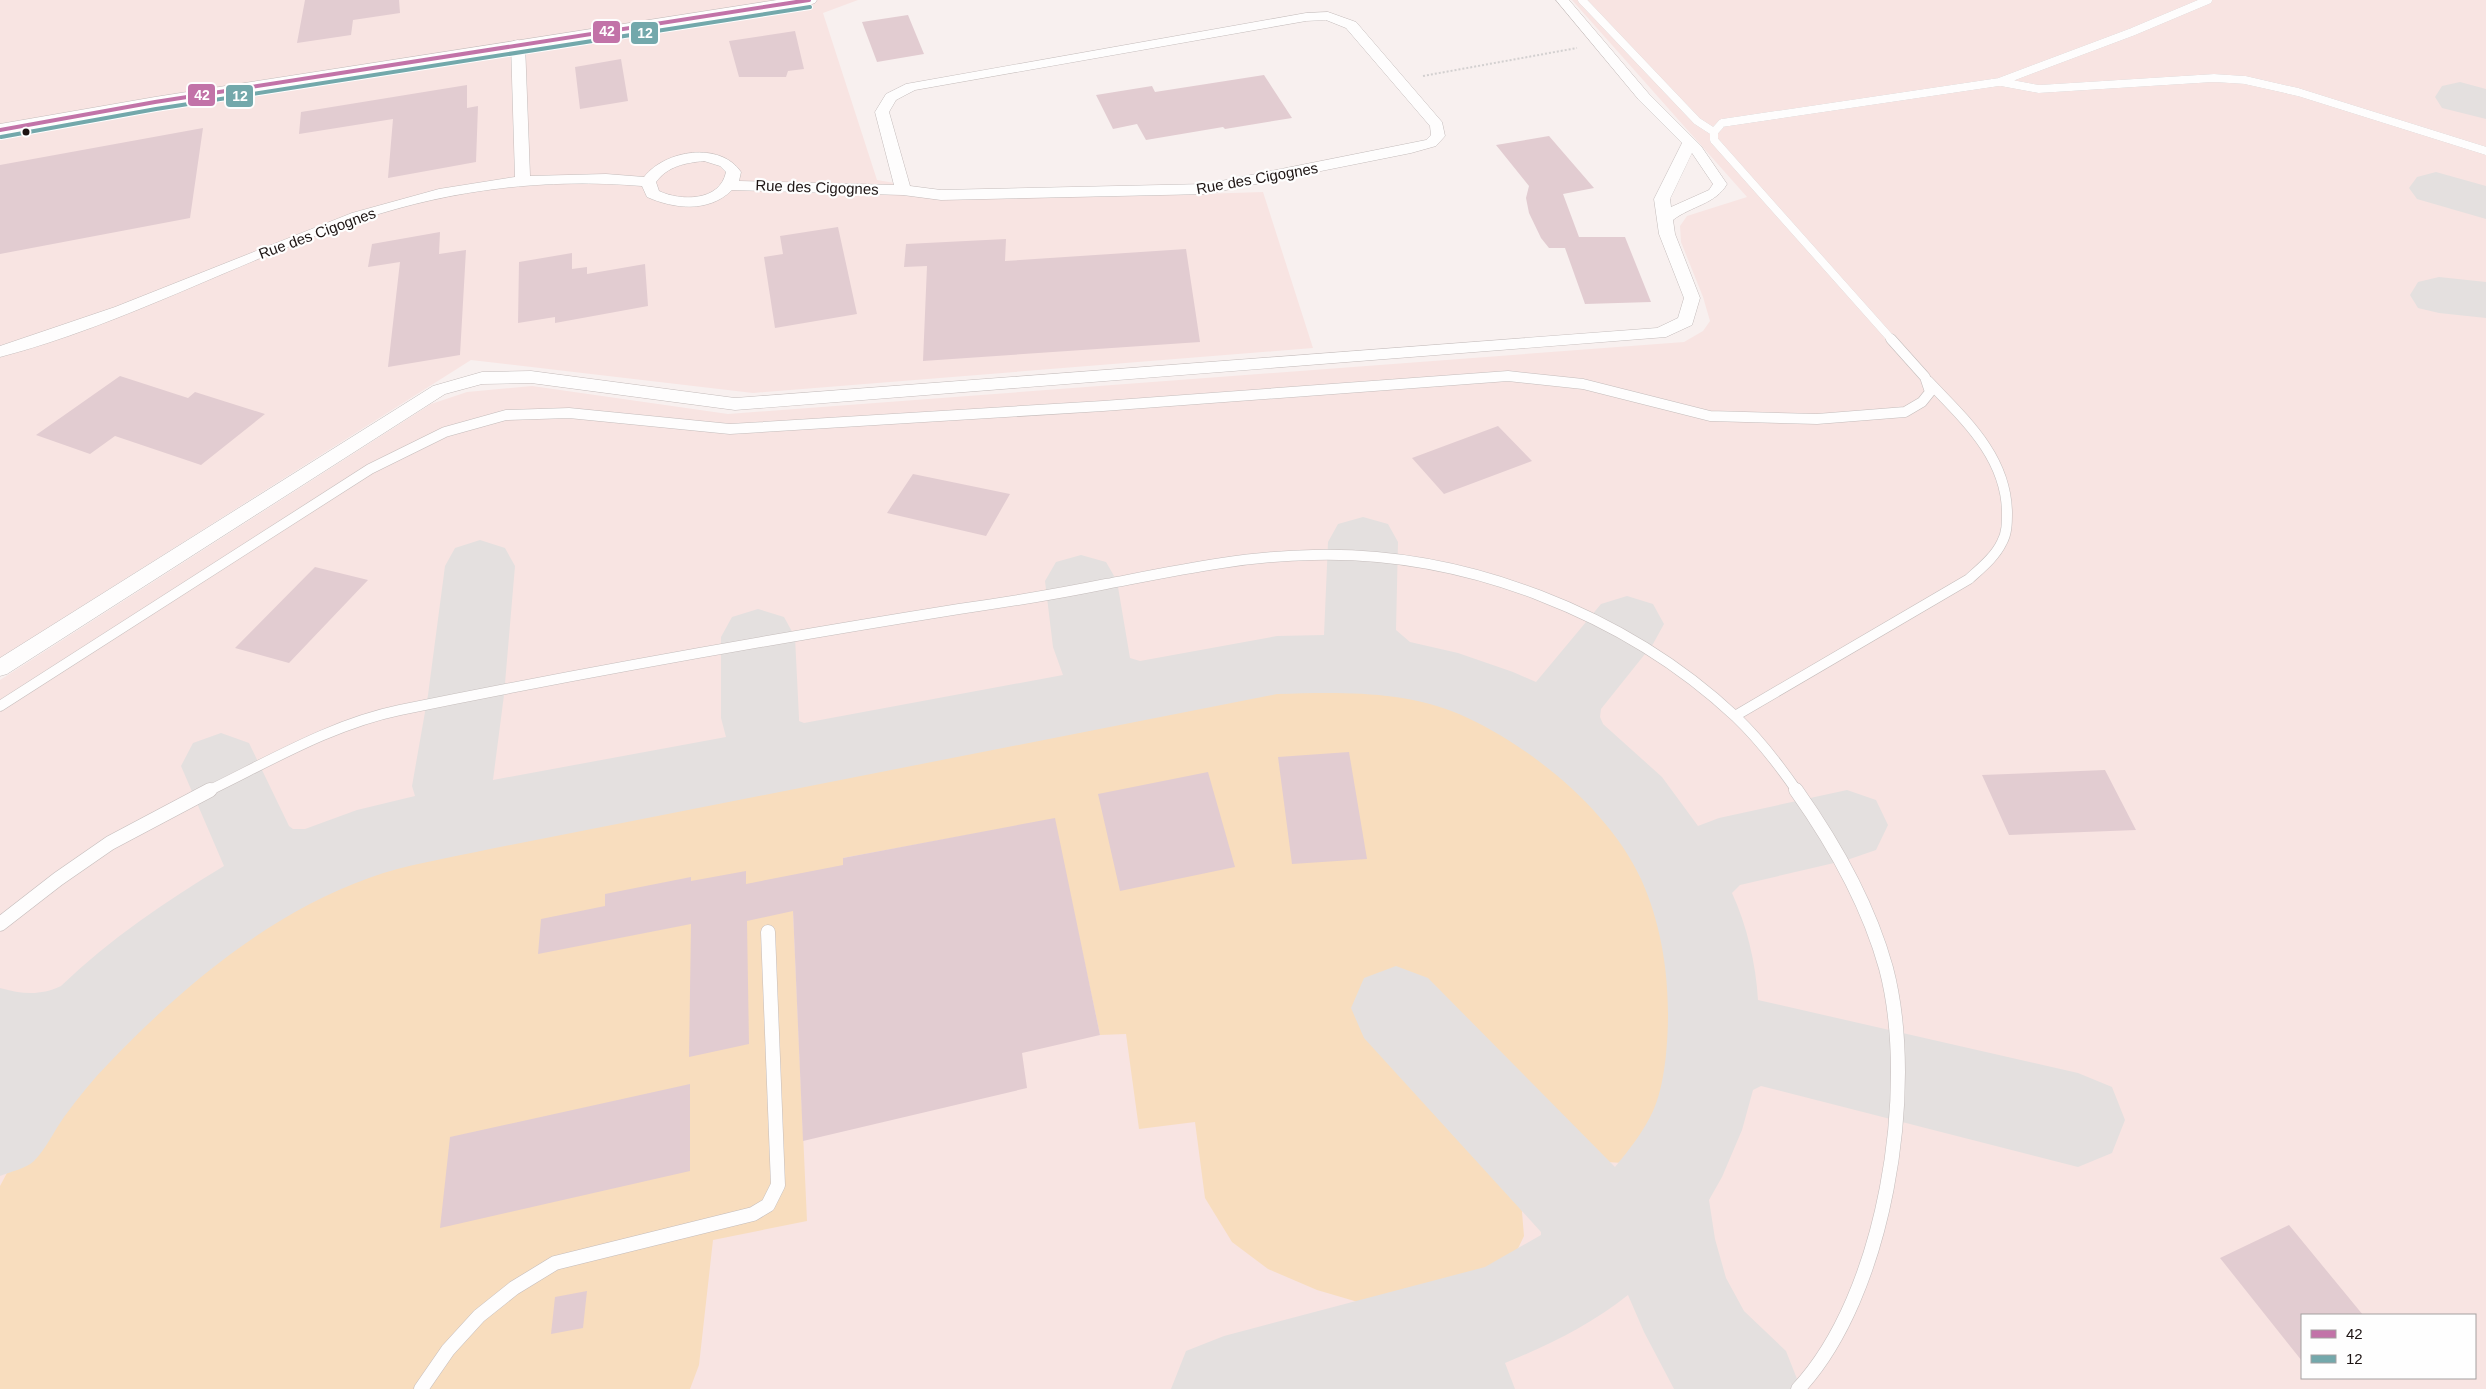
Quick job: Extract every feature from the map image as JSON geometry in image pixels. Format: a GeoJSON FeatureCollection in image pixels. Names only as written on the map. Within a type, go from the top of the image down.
{"type":"FeatureCollection","features":[{"type":"Feature","properties":{"kind":"main road"},"geometry":{"type":"LineString","coordinates":[[0,130],[155,102],[809,0]]}},
{"type":"Feature","properties":{"kind":"main road"},"geometry":{"type":"LineString","coordinates":[[0,123],[155,102]]}},
{"type":"Feature","properties":{"kind":"street"},"geometry":{"type":"LineString","coordinates":[[1562,0],[1645,99],[1715,174],[1720,184],[1715,194],[1679,208],[1664,219]]}},
{"type":"Feature","properties":{"kind":"street","name":"Rue des Cigognes"},"geometry":{"type":"LineString","coordinates":[[731,185],[903,190],[941,195],[1206,189],[1412,149],[1431,143],[1438,136],[1437,125],[1351,25],[1330,9],[1258,25],[911,87],[891,97],[882,112],[903,190]]}},
{"type":"Feature","properties":{"kind":"street"},"geometry":{"type":"LineString","coordinates":[[518,44],[522,181]]}},
{"type":"Feature","properties":{"kind":"street"},"geometry":{"type":"LineString","coordinates":[[0,668],[439,390],[482,378],[530,377],[735,404],[1660,333],[1686,321],[1692,298],[1668,234],[1662,199],[1689,144]]}},
{"type":"Feature","properties":{"kind":"street"},"geometry":{"type":"LineString","coordinates":[[705,157],[728,163],[734,169],[735,177],[731,185],[710,198],[681,204],[658,199],[652,194],[648,182],[654,174],[670,164],[691,158],[705,157]]}},
{"type":"Feature","properties":{"kind":"street","name":"Rue des Cigognes"},"geometry":{"type":"LineString","coordinates":[[0,352],[101,320],[318,230],[354,217],[459,191],[522,181],[571,178],[626,179],[648,182]]}},
{"type":"Feature","properties":{"kind":"lane"},"geometry":{"type":"LineString","coordinates":[[1582,0],[1697,121],[1714,132]]}},
{"type":"Feature","properties":{"kind":"lane"},"geometry":{"type":"LineString","coordinates":[[1735,716],[1969,579],[1990,560],[2005,536],[2009,500],[2000,466],[1986,445],[1714,140],[1714,132],[1722,122],[1999,82],[2132,32],[2208,0]]}},
{"type":"Feature","properties":{"kind":"lane"},"geometry":{"type":"LineString","coordinates":[[1999,82],[2039,88],[2214,78],[2245,80],[2298,92],[2486,150]]}},
{"type":"Feature","properties":{"kind":"lane"},"geometry":{"type":"LineString","coordinates":[[0,706],[370,469],[445,432],[506,415],[569,413],[730,429],[1103,406],[1508,376],[1583,384],[1710,416],[1817,419],[1905,412],[1922,402],[1930,392],[1925,377]]}},
{"type":"Feature","properties":{"kind":"lane"},"geometry":{"type":"LineString","coordinates":[[0,924],[94,853],[150,821],[266,762],[329,733],[370,717],[466,696],[748,644],[1082,589],[1228,562],[1292,554],[1362,555],[1462,572],[1562,606],[1619,634],[1681,671],[1735,716],[1795,786],[1848,867],[1866,909],[1886,969],[1895,1015],[1897,1115],[1889,1177],[1878,1231],[1858,1288],[1832,1341],[1808,1380],[1798,1389]]}},
{"type":"Feature","properties":{"kind":"lane"},"geometry":{"type":"LineString","coordinates":[[421,1389],[442,1356],[488,1306],[525,1278],[555,1263],[753,1214],[768,1205],[778,1185],[768,932]]}},
{"type":"Feature","properties":{"kind":"path"},"geometry":{"type":"LineString","coordinates":[[1399,81],[1599,44]]}},
{"type":"Feature","properties":{"kind":"shaded area"},"geometry":{"type":"Polygon","coordinates":[[[0,0],[858,0],[823,13],[877,180],[942,191],[1105,197],[1263,192],[1313,348],[753,393],[471,360],[0,658],[0,0]]]}},
{"type":"Feature","properties":{"kind":"shaded area"},"geometry":{"type":"Polygon","coordinates":[[[1572,0],[2486,0],[2486,1389],[0,1389],[0,680],[431,404],[467,392],[532,386],[728,414],[1684,342],[1703,331],[1710,321],[1703,297],[1681,242],[1680,226],[1687,216],[1747,197],[1572,0]]]}},
{"type":"Feature","properties":{"kind":"shaded area"},"geometry":{"type":"Polygon","coordinates":[[[1349,682],[1401,687],[1491,721],[1554,760],[1584,787],[1619,825],[1647,869],[1667,915],[1682,975],[1681,1022],[1671,1091],[1652,1133],[1624,1163],[1588,1161],[1415,985],[1390,1012],[1370,1022],[1515,1181],[1521,1200],[1524,1236],[1510,1265],[1476,1282],[1375,1307],[1317,1290],[1268,1269],[1232,1242],[1205,1198],[1195,1122],[1139,1129],[1126,1034],[1100,1035],[1054,819],[843,858],[845,901],[793,911],[807,1221],[713,1240],[699,1365],[690,1389],[0,1389],[0,1186],[59,1076],[146,998],[277,899],[364,866],[665,804],[1100,723],[1265,689],[1349,682]]]}},
{"type":"Feature","properties":{"kind":"building"},"geometry":{"type":"Polygon","coordinates":[[[305,0],[399,0],[400,13],[353,20],[351,35],[297,43],[305,0]]]}},
{"type":"Feature","properties":{"kind":"building"},"geometry":{"type":"Polygon","coordinates":[[[908,15],[924,54],[877,62],[862,22],[908,15]]]}},
{"type":"Feature","properties":{"kind":"building"},"geometry":{"type":"Polygon","coordinates":[[[795,31],[804,69],[788,71],[786,77],[739,77],[729,41],[795,31]]]}},
{"type":"Feature","properties":{"kind":"building"},"geometry":{"type":"Polygon","coordinates":[[[621,59],[628,101],[580,109],[575,67],[621,59]]]}},
{"type":"Feature","properties":{"kind":"building"},"geometry":{"type":"Polygon","coordinates":[[[1264,75],[1292,118],[1146,140],[1137,124],[1113,129],[1096,95],[1152,86],[1155,92],[1264,75]]]}},
{"type":"Feature","properties":{"kind":"building"},"geometry":{"type":"Polygon","coordinates":[[[467,85],[467,108],[478,106],[476,162],[388,178],[393,119],[299,134],[301,112],[467,85]]]}},
{"type":"Feature","properties":{"kind":"building"},"geometry":{"type":"Polygon","coordinates":[[[203,128],[190,218],[0,254],[0,165],[203,128]]]}},
{"type":"Feature","properties":{"kind":"building"},"geometry":{"type":"Polygon","coordinates":[[[1549,136],[1594,188],[1563,194],[1579,237],[1625,237],[1651,302],[1585,304],[1565,248],[1549,248],[1541,238],[1529,213],[1526,198],[1529,186],[1496,145],[1549,136]]]}},
{"type":"Feature","properties":{"kind":"building"},"geometry":{"type":"Polygon","coordinates":[[[838,227],[857,314],[775,328],[764,257],[783,254],[780,236],[838,227]]]}},
{"type":"Feature","properties":{"kind":"building"},"geometry":{"type":"Polygon","coordinates":[[[440,232],[439,254],[466,250],[460,355],[388,367],[400,262],[368,267],[372,244],[440,232]]]}},
{"type":"Feature","properties":{"kind":"building"},"geometry":{"type":"Polygon","coordinates":[[[1006,239],[1005,261],[1186,249],[1200,342],[923,361],[927,266],[904,267],[906,244],[1006,239]]]}},
{"type":"Feature","properties":{"kind":"building"},"geometry":{"type":"Polygon","coordinates":[[[572,253],[572,269],[587,267],[587,274],[645,264],[648,306],[555,323],[555,317],[518,323],[519,262],[572,253]]]}},
{"type":"Feature","properties":{"kind":"building"},"geometry":{"type":"Polygon","coordinates":[[[120,376],[188,398],[195,392],[265,414],[201,465],[115,436],[90,454],[36,435],[120,376]]]}},
{"type":"Feature","properties":{"kind":"building"},"geometry":{"type":"Polygon","coordinates":[[[1498,426],[1532,461],[1444,494],[1412,458],[1498,426]]]}},
{"type":"Feature","properties":{"kind":"building"},"geometry":{"type":"Polygon","coordinates":[[[913,474],[1010,494],[986,536],[887,513],[913,474]]]}},
{"type":"Feature","properties":{"kind":"building"},"geometry":{"type":"Polygon","coordinates":[[[315,567],[368,580],[289,663],[235,648],[315,567]]]}},
{"type":"Feature","properties":{"kind":"building"},"geometry":{"type":"Polygon","coordinates":[[[1349,752],[1367,859],[1292,864],[1278,757],[1349,752]]]}},
{"type":"Feature","properties":{"kind":"building"},"geometry":{"type":"Polygon","coordinates":[[[2105,770],[2136,830],[2009,835],[1982,775],[2105,770]]]}},
{"type":"Feature","properties":{"kind":"building"},"geometry":{"type":"Polygon","coordinates":[[[1208,772],[1235,867],[1120,891],[1098,794],[1208,772]]]}},
{"type":"Feature","properties":{"kind":"building"},"geometry":{"type":"Polygon","coordinates":[[[1055,818],[1100,1035],[1022,1053],[1027,1088],[803,1141],[793,911],[747,921],[749,1044],[689,1057],[691,924],[538,954],[541,919],[605,906],[605,894],[691,877],[691,881],[746,871],[746,884],[843,865],[843,858],[1055,818]]]}},
{"type":"Feature","properties":{"kind":"building"},"geometry":{"type":"Polygon","coordinates":[[[690,1084],[690,1171],[440,1228],[450,1137],[690,1084]]]}},
{"type":"Feature","properties":{"kind":"building"},"geometry":{"type":"Polygon","coordinates":[[[2289,1225],[2362,1314],[2301,1314],[2301,1360],[2220,1258],[2289,1225]]]}},
{"type":"Feature","properties":{"kind":"building"},"geometry":{"type":"Polygon","coordinates":[[[587,1291],[583,1328],[551,1334],[555,1297],[587,1291]]]}},
{"type":"Feature","properties":{"kind":"taxiway"},"geometry":{"type":"LineString","coordinates":[[2460,97],[2486,104]]}},
{"type":"Feature","properties":{"kind":"taxiway"},"geometry":{"type":"LineString","coordinates":[[2436,188],[2486,203]]}},
{"type":"Feature","properties":{"kind":"taxiway"},"geometry":{"type":"LineString","coordinates":[[2439,295],[2486,300]]}},
{"type":"Feature","properties":{"kind":"taxiway"},"geometry":{"type":"LineString","coordinates":[[1363,542],[1359,632],[1365,646],[1388,667]]}},
{"type":"Feature","properties":{"kind":"taxiway"},"geometry":{"type":"LineString","coordinates":[[480,566],[466,695],[452,786],[457,801],[465,807],[490,815]]}},
{"type":"Feature","properties":{"kind":"taxiway"},"geometry":{"type":"LineString","coordinates":[[1081,581],[1090,647],[1098,670],[1103,678],[1111,684],[1139,691]]}},
{"type":"Feature","properties":{"kind":"taxiway"},"geometry":{"type":"LineString","coordinates":[[1575,745],[1565,731],[1561,717],[1565,699],[1627,624]]}},
{"type":"Feature","properties":{"kind":"taxiway"},"geometry":{"type":"LineString","coordinates":[[758,637],[760,718],[764,736],[777,747],[788,752],[803,755]]}},
{"type":"Feature","properties":{"kind":"taxiway"},"geometry":{"type":"LineString","coordinates":[[490,815],[1277,665],[1338,664],[1398,669],[1458,683],[1486,693],[1535,718],[1577,747],[1634,801],[1663,840],[1679,868],[1701,929],[1708,960],[1713,993],[1714,1025],[1706,1089],[1694,1130],[1670,1174],[1651,1201],[1629,1226],[1587,1263]]}},
{"type":"Feature","properties":{"kind":"taxiway"},"geometry":{"type":"LineString","coordinates":[[221,766],[259,851],[277,862],[297,866],[305,865]]}},
{"type":"Feature","properties":{"kind":"taxiway"},"geometry":{"type":"LineString","coordinates":[[305,865],[357,846],[439,825],[490,815]]}},
{"type":"Feature","properties":{"kind":"taxiway"},"geometry":{"type":"LineString","coordinates":[[1689,891],[1700,870],[1708,861],[1719,854],[1847,825]]}},
{"type":"Feature","properties":{"kind":"taxiway"},"geometry":{"type":"LineString","coordinates":[[0,1129],[31,1085],[68,1041],[110,999],[156,959],[205,923],[255,891],[305,865]]}},
{"type":"Feature","properties":{"kind":"taxiway"},"geometry":{"type":"LineString","coordinates":[[305,865],[312,865]]}},
{"type":"Feature","properties":{"kind":"taxiway"},"geometry":{"type":"LineString","coordinates":[[1396,1008],[1586,1208],[1591,1236],[1587,1263]]}},
{"type":"Feature","properties":{"kind":"taxiway"},"geometry":{"type":"LineString","coordinates":[[0,1031],[25,1037],[47,1036],[68,1029],[91,1017]]}},
{"type":"Feature","properties":{"kind":"taxiway"},"geometry":{"type":"LineString","coordinates":[[1711,1067],[1722,1057],[1734,1050],[1746,1045],[1761,1043],[2078,1120]]}},
{"type":"Feature","properties":{"kind":"taxiway"},"geometry":{"type":"LineString","coordinates":[[1659,1192],[1665,1239],[1680,1296],[1707,1348],[1748,1389]]}},
{"type":"Feature","properties":{"kind":"taxiway"},"geometry":{"type":"LineString","coordinates":[[1224,1389],[1492,1317],[1553,1286],[1587,1263]]}},
{"type":"Feature","properties":{"kind":"taxiway"},"geometry":{"type":"LineString","coordinates":[[1393,1344],[1416,1351],[1440,1364],[1462,1389]]}},
{"type":"Feature","properties":{"kind":"transit line","name":"42"},"geometry":{"type":"LineString","coordinates":[[0,130],[155,102],[809,0]]}},
{"type":"Feature","properties":{"kind":"transit line","name":"12"},"geometry":{"type":"LineString","coordinates":[[1,137],[156,109],[810,7]]}}]}
